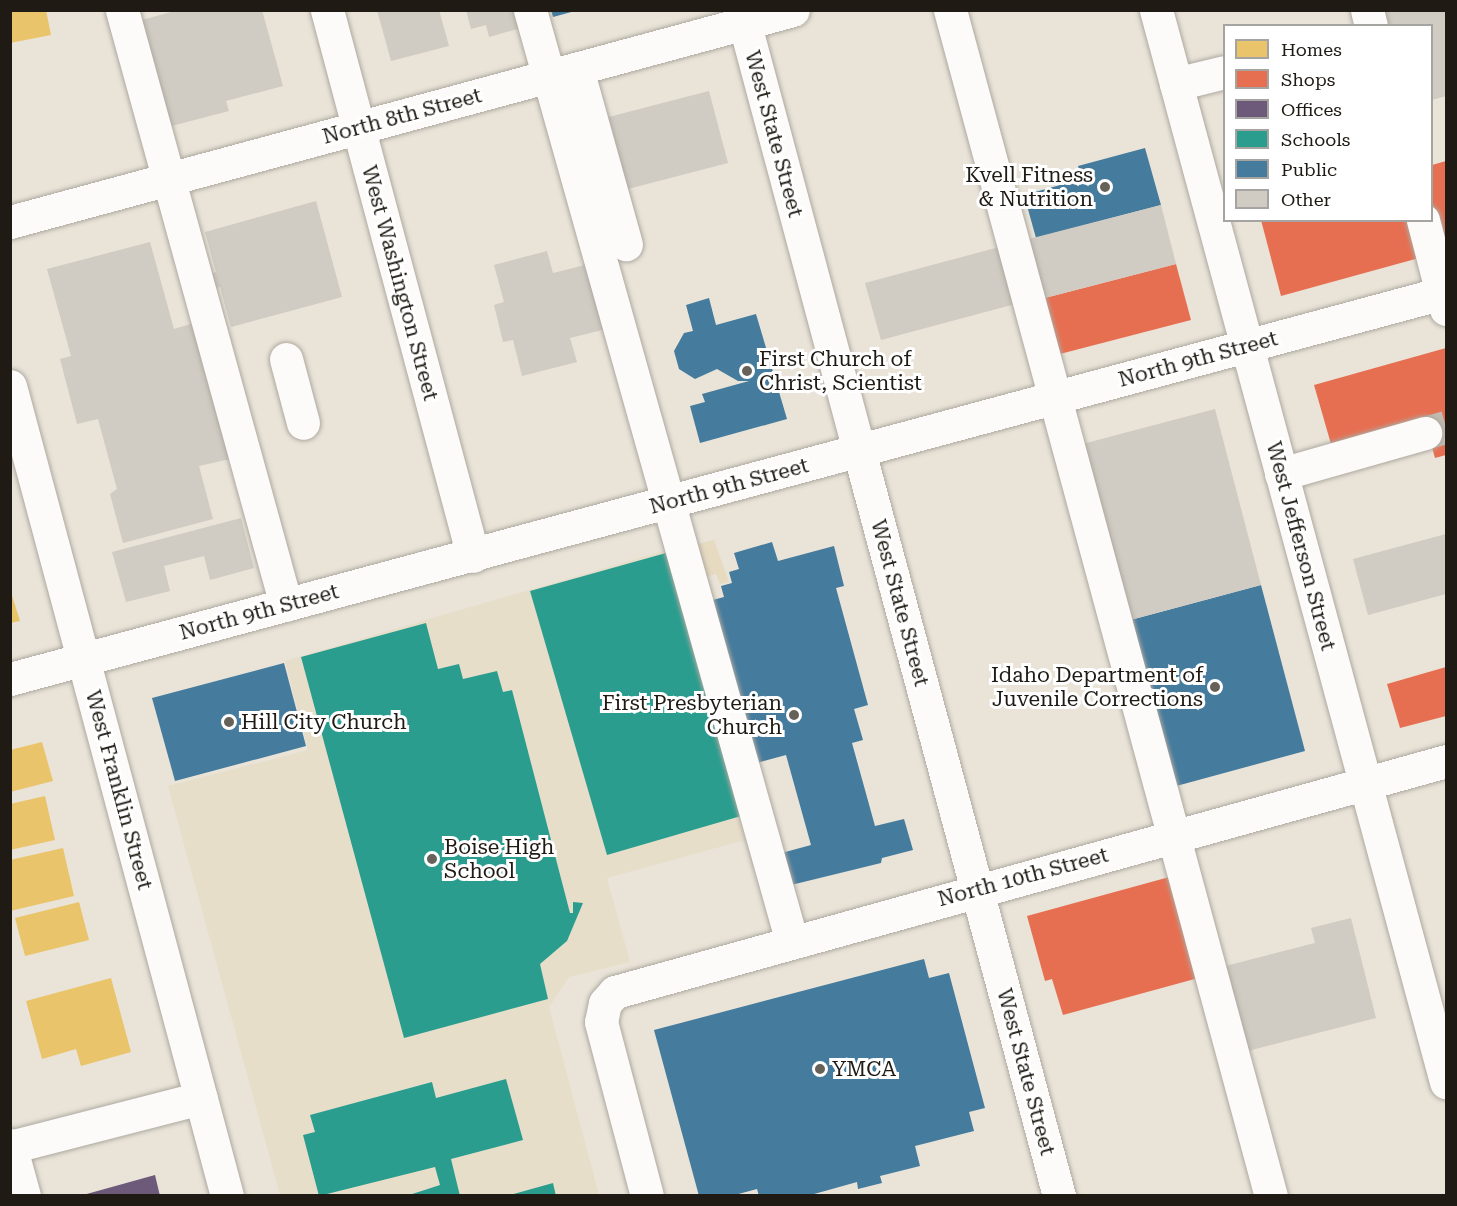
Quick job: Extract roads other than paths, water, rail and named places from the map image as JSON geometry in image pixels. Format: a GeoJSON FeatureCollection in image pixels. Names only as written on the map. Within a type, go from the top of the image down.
{"type":"FeatureCollection","features":[{"type":"Feature","properties":{"kind":"street"},"geometry":{"type":"LineString","coordinates":[[122,10],[286,605]]}},
{"type":"Feature","properties":{"kind":"street","name":"West Washington Street"},"geometry":{"type":"LineString","coordinates":[[327,10],[473,556]]}},
{"type":"Feature","properties":{"kind":"street"},"geometry":{"type":"LineString","coordinates":[[530,10],[563,73],[626,244]]}},
{"type":"Feature","properties":{"kind":"street","name":"North 8th Street"},"geometry":{"type":"LineString","coordinates":[[10,222],[563,73],[743,17],[793,10]]}},
{"type":"Feature","properties":{"kind":"street"},"geometry":{"type":"LineString","coordinates":[[950,10],[1271,1196]]}},
{"type":"Feature","properties":{"kind":"street","name":"West Jefferson Street"},"geometry":{"type":"LineString","coordinates":[[1156,10],[1446,1082]]}},
{"type":"Feature","properties":{"kind":"street","name":"West State Street"},"geometry":{"type":"LineString","coordinates":[[743,17],[1059,1196]]}},
{"type":"Feature","properties":{"kind":"street"},"geometry":{"type":"LineString","coordinates":[[1176,84],[1223,72]]}},
{"type":"Feature","properties":{"kind":"street"},"geometry":{"type":"LineString","coordinates":[[563,73],[669,503],[792,942]]}},
{"type":"Feature","properties":{"kind":"street"},"geometry":{"type":"LineString","coordinates":[[1424,222],[1445,298]]}},
{"type":"Feature","properties":{"kind":"street","name":"North 9th Street"},"geometry":{"type":"LineString","coordinates":[[10,679],[1247,346],[1445,298]]}},
{"type":"Feature","properties":{"kind":"street"},"geometry":{"type":"LineString","coordinates":[[286,359],[303,423]]}},
{"type":"Feature","properties":{"kind":"street","name":"West Franklin Street"},"geometry":{"type":"LineString","coordinates":[[10,386],[227,1196]]}},
{"type":"Feature","properties":{"kind":"street"},"geometry":{"type":"LineString","coordinates":[[1281,474],[1425,433]]}},
{"type":"Feature","properties":{"kind":"street","name":"North 10th Street"},"geometry":{"type":"LineString","coordinates":[[647,1196],[601,1022],[605,1003],[615,992],[1446,761]]}},
{"type":"Feature","properties":{"kind":"street"},"geometry":{"type":"LineString","coordinates":[[24,1196],[11,1147],[201,1098]]}},
{"type":"Feature","properties":{"kind":"tunnel"},"geometry":{"type":"LineString","coordinates":[[1425,433],[1446,427]]}},
{"type":"Feature","properties":{"kind":"place","name":"Kvell Fitness & Nutrition"},"geometry":{"type":"Point","coordinates":[1105,187]}},
{"type":"Feature","properties":{"kind":"place","name":"First Church of Christ, Scientist"},"geometry":{"type":"Point","coordinates":[747,371]}},
{"type":"Feature","properties":{"kind":"place","name":"Idaho Department of Juvenile Corrections"},"geometry":{"type":"Point","coordinates":[1215,687]}},
{"type":"Feature","properties":{"kind":"place","name":"First Presbyterian Church"},"geometry":{"type":"Point","coordinates":[794,715]}},
{"type":"Feature","properties":{"kind":"place","name":"Hill City Church"},"geometry":{"type":"Point","coordinates":[229,722]}},
{"type":"Feature","properties":{"kind":"place","name":"Boise High School"},"geometry":{"type":"Point","coordinates":[432,859]}},
{"type":"Feature","properties":{"kind":"place","name":"YMCA"},"geometry":{"type":"Point","coordinates":[820,1069]}}]}
